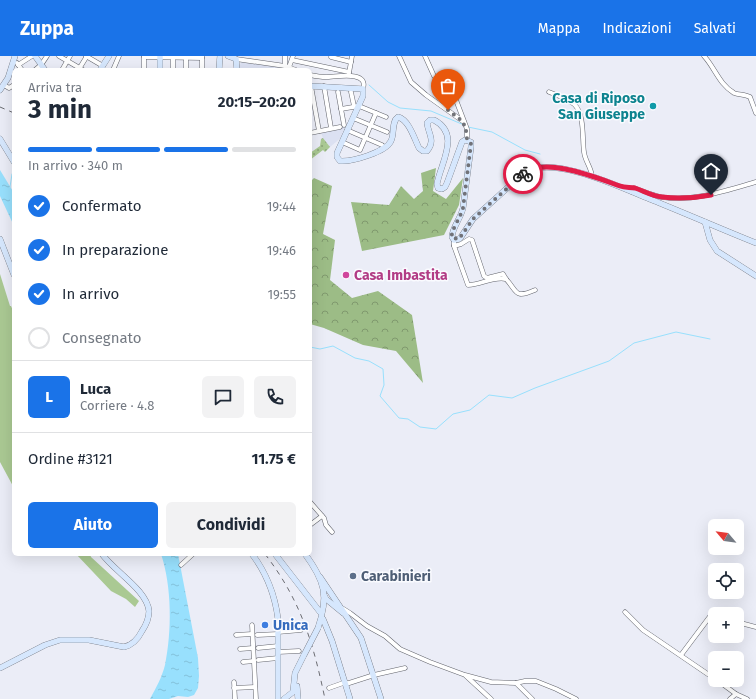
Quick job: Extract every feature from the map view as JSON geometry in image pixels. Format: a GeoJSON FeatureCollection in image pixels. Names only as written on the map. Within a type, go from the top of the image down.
{"type":"FeatureCollection","features":[{"type":"Feature","properties":{"kind":"street"},"geometry":{"type":"LineString","coordinates":[[18,65],[33,56],[44,68]]}},
{"type":"Feature","properties":{"kind":"street"},"geometry":{"type":"LineString","coordinates":[[44,68],[47,56]]}},
{"type":"Feature","properties":{"kind":"street"},"geometry":{"type":"LineString","coordinates":[[60,56],[78,68]]}},
{"type":"Feature","properties":{"kind":"street"},"geometry":{"type":"LineString","coordinates":[[63,68],[70,56]]}},
{"type":"Feature","properties":{"kind":"street"},"geometry":{"type":"LineString","coordinates":[[81,68],[87,56],[102,68],[109,56]]}},
{"type":"Feature","properties":{"kind":"street"},"geometry":{"type":"LineString","coordinates":[[114,68],[119,56]]}},
{"type":"Feature","properties":{"kind":"street"},"geometry":{"type":"LineString","coordinates":[[219,68],[220,56]]}},
{"type":"Feature","properties":{"kind":"street"},"geometry":{"type":"LineString","coordinates":[[228,56],[236,59],[250,58],[287,68]]}},
{"type":"Feature","properties":{"kind":"street"},"geometry":{"type":"LineString","coordinates":[[285,56],[287,68]]}},
{"type":"Feature","properties":{"kind":"street"},"geometry":{"type":"LineString","coordinates":[[349,74],[352,56]]}},
{"type":"Feature","properties":{"kind":"street"},"geometry":{"type":"LineString","coordinates":[[399,56],[411,82],[464,123]]}},
{"type":"Feature","properties":{"kind":"street"},"geometry":{"type":"LineString","coordinates":[[426,56],[434,76],[455,98],[467,129],[467,140],[470,142],[471,147],[464,203],[461,216],[451,235],[468,285],[496,277]]}},
{"type":"Feature","properties":{"kind":"street"},"geometry":{"type":"LineString","coordinates":[[704,56],[726,87],[736,94],[750,97],[756,113]]}},
{"type":"Feature","properties":{"kind":"street"},"geometry":{"type":"LineString","coordinates":[[144,68],[144,57],[202,57],[202,68]]}},
{"type":"Feature","properties":{"kind":"street"},"geometry":{"type":"LineString","coordinates":[[160,57],[160,68]]}},
{"type":"Feature","properties":{"kind":"street"},"geometry":{"type":"LineString","coordinates":[[173,57],[173,68]]}},
{"type":"Feature","properties":{"kind":"street"},"geometry":{"type":"LineString","coordinates":[[186,57],[186,68]]}},
{"type":"Feature","properties":{"kind":"street"},"geometry":{"type":"LineString","coordinates":[[15,58],[20,68]]}},
{"type":"Feature","properties":{"kind":"street"},"geometry":{"type":"LineString","coordinates":[[0,90],[10,73],[15,58]]}},
{"type":"Feature","properties":{"kind":"street"},"geometry":{"type":"LineString","coordinates":[[287,68],[292,58],[356,76],[361,79],[364,84],[364,93],[356,106],[353,118],[344,127]]}},
{"type":"Feature","properties":{"kind":"street"},"geometry":{"type":"LineString","coordinates":[[331,58],[351,62]]}},
{"type":"Feature","properties":{"kind":"street"},"geometry":{"type":"LineString","coordinates":[[236,59],[237,68]]}},
{"type":"Feature","properties":{"kind":"street"},"geometry":{"type":"LineString","coordinates":[[312,75],[327,77],[349,74]]}},
{"type":"Feature","properties":{"kind":"street"},"geometry":{"type":"LineString","coordinates":[[4,85],[8,88],[12,85]]}},
{"type":"Feature","properties":{"kind":"street"},"geometry":{"type":"LineString","coordinates":[[312,86],[363,89]]}},
{"type":"Feature","properties":{"kind":"street"},"geometry":{"type":"LineString","coordinates":[[324,86],[331,128]]}},
{"type":"Feature","properties":{"kind":"street"},"geometry":{"type":"LineString","coordinates":[[312,91],[319,131]]}},
{"type":"Feature","properties":{"kind":"street"},"geometry":{"type":"LineString","coordinates":[[338,92],[344,127],[342,142],[336,156],[342,161],[372,154],[392,140],[394,122],[398,117],[405,122],[420,148],[425,151],[429,149],[432,142],[428,123],[431,120],[440,124],[447,133],[448,139],[437,184],[438,188],[442,189],[445,187],[462,142],[467,140]]}},
{"type":"Feature","properties":{"kind":"street"},"geometry":{"type":"LineString","coordinates":[[351,92],[356,106]]}},
{"type":"Feature","properties":{"kind":"street"},"geometry":{"type":"LineString","coordinates":[[549,92],[575,105],[578,109],[583,125],[584,153],[591,169],[592,176]]}},
{"type":"Feature","properties":{"kind":"street"},"geometry":{"type":"LineString","coordinates":[[341,109],[356,106],[386,117]]}},
{"type":"Feature","properties":{"kind":"street"},"geometry":{"type":"LineString","coordinates":[[322,112],[328,111]]}},
{"type":"Feature","properties":{"kind":"street"},"geometry":{"type":"LineString","coordinates":[[312,114],[316,113]]}},
{"type":"Feature","properties":{"kind":"street"},"geometry":{"type":"LineString","coordinates":[[342,142],[360,150],[376,113]]}},
{"type":"Feature","properties":{"kind":"street"},"geometry":{"type":"LineString","coordinates":[[353,118],[387,132]]}},
{"type":"Feature","properties":{"kind":"street"},"geometry":{"type":"LineString","coordinates":[[312,133],[331,128],[344,127],[384,146]]}},
{"type":"Feature","properties":{"kind":"street"},"geometry":{"type":"LineString","coordinates":[[0,139],[12,159]]}},
{"type":"Feature","properties":{"kind":"street"},"geometry":{"type":"LineString","coordinates":[[454,243],[459,239],[473,219],[513,182],[531,168],[552,168],[592,176],[623,187],[662,197],[694,198],[711,195],[756,182]]}},
{"type":"Feature","properties":{"kind":"street"},"geometry":{"type":"LineString","coordinates":[[633,190],[756,243]]}},
{"type":"Feature","properties":{"kind":"street"},"geometry":{"type":"LineString","coordinates":[[705,222],[713,246],[717,251],[756,276]]}},
{"type":"Feature","properties":{"kind":"street"},"geometry":{"type":"LineString","coordinates":[[0,239],[12,270]]}},
{"type":"Feature","properties":{"kind":"street"},"geometry":{"type":"LineString","coordinates":[[454,243],[461,244],[469,239],[472,240],[484,276],[487,278],[496,277],[506,279],[512,289],[517,293],[524,294],[535,290]]}},
{"type":"Feature","properties":{"kind":"street"},"geometry":{"type":"LineString","coordinates":[[312,504],[322,516],[332,532]]}},
{"type":"Feature","properties":{"kind":"street"},"geometry":{"type":"LineString","coordinates":[[312,524],[322,516]]}},
{"type":"Feature","properties":{"kind":"street"},"geometry":{"type":"LineString","coordinates":[[0,668],[56,641],[80,639],[124,646],[131,644],[138,638],[148,620],[149,611],[146,602],[138,590],[104,556]]}},
{"type":"Feature","properties":{"kind":"street"},"geometry":{"type":"LineString","coordinates":[[181,565],[190,556]]}},
{"type":"Feature","properties":{"kind":"street"},"geometry":{"type":"LineString","coordinates":[[253,556],[270,584],[278,619],[278,699]]}},
{"type":"Feature","properties":{"kind":"street"},"geometry":{"type":"LineString","coordinates":[[277,556],[321,611]]}},
{"type":"Feature","properties":{"kind":"street"},"geometry":{"type":"LineString","coordinates":[[306,556],[334,597],[339,608],[347,616],[361,638],[381,699]]}},
{"type":"Feature","properties":{"kind":"street"},"geometry":{"type":"LineString","coordinates":[[287,698],[294,690],[296,670],[318,628],[324,596],[320,577]]}},
{"type":"Feature","properties":{"kind":"street"},"geometry":{"type":"LineString","coordinates":[[324,596],[329,594],[334,597]]}},
{"type":"Feature","properties":{"kind":"street"},"geometry":{"type":"LineString","coordinates":[[324,596],[339,608],[355,616],[367,626],[385,636],[400,649],[465,675],[491,682],[516,684],[530,681],[542,683],[576,699]]}},
{"type":"Feature","properties":{"kind":"street"},"geometry":{"type":"LineString","coordinates":[[321,611],[329,607],[339,608]]}},
{"type":"Feature","properties":{"kind":"street"},"geometry":{"type":"LineString","coordinates":[[625,612],[644,630],[708,674]]}},
{"type":"Feature","properties":{"kind":"street"},"geometry":{"type":"LineString","coordinates":[[324,619],[328,626],[350,699]]}},
{"type":"Feature","properties":{"kind":"street"},"geometry":{"type":"LineString","coordinates":[[681,655],[708,619]]}},
{"type":"Feature","properties":{"kind":"street"},"geometry":{"type":"LineString","coordinates":[[744,624],[756,628]]}},
{"type":"Feature","properties":{"kind":"street"},"geometry":{"type":"LineString","coordinates":[[252,625],[254,635],[253,648],[256,660],[256,699]]}},
{"type":"Feature","properties":{"kind":"street"},"geometry":{"type":"LineString","coordinates":[[236,635],[254,635],[301,630]]}},
{"type":"Feature","properties":{"kind":"street"},"geometry":{"type":"LineString","coordinates":[[240,649],[253,648]]}},
{"type":"Feature","properties":{"kind":"street"},"geometry":{"type":"LineString","coordinates":[[258,648],[278,652],[299,651]]}},
{"type":"Feature","properties":{"kind":"street"},"geometry":{"type":"LineString","coordinates":[[243,662],[256,660],[278,652]]}},
{"type":"Feature","properties":{"kind":"street"},"geometry":{"type":"LineString","coordinates":[[329,688],[405,668]]}},
{"type":"Feature","properties":{"kind":"street"},"geometry":{"type":"LineString","coordinates":[[278,677],[282,692],[287,698],[297,699],[296,670]]}},
{"type":"Feature","properties":{"kind":"street"},"geometry":{"type":"LineString","coordinates":[[465,675],[491,699]]}},
{"type":"Feature","properties":{"kind":"street"},"geometry":{"type":"LineString","coordinates":[[234,682],[234,699]]}},
{"type":"Feature","properties":{"kind":"street"},"geometry":{"type":"LineString","coordinates":[[516,684],[532,699]]}},
{"type":"Feature","properties":{"kind":"street"},"geometry":{"type":"LineString","coordinates":[[234,688],[255,686]]}},
{"type":"Feature","properties":{"kind":"street"},"geometry":{"type":"LineString","coordinates":[[727,687],[736,694],[747,699]]}},
{"type":"Feature","properties":{"kind":"street"},"geometry":{"type":"LineString","coordinates":[[730,699],[736,694]]}},
{"type":"Feature","properties":{"kind":"shaded area"},"geometry":{"type":"Polygon","coordinates":[[[242,62],[285,68],[238,68],[242,62]]]}},
{"type":"Feature","properties":{"kind":"shaded area"},"geometry":{"type":"Polygon","coordinates":[[[341,126],[346,127],[342,137],[330,147],[323,138],[321,132],[341,129],[341,126]]]}},
{"type":"Feature","properties":{"kind":"green space"},"geometry":{"type":"Polygon","coordinates":[[[323,138],[330,147],[325,152],[323,150],[312,158],[312,152],[320,146],[321,139],[323,138]]]}},
{"type":"Feature","properties":{"kind":"green space"},"geometry":{"type":"Polygon","coordinates":[[[436,168],[433,191],[446,199],[463,178],[459,205],[444,235],[362,251],[351,202],[389,205],[401,186],[414,199],[423,191],[421,173],[436,168]]]}},
{"type":"Feature","properties":{"kind":"green space"},"geometry":{"type":"Polygon","coordinates":[[[314,178],[332,186],[323,234],[335,240],[330,280],[352,298],[378,291],[412,315],[423,383],[396,351],[363,345],[324,328],[312,325],[312,180],[314,178]]]}},
{"type":"Feature","properties":{"kind":"green space"},"geometry":{"type":"Polygon","coordinates":[[[0,274],[12,308],[12,484],[0,462],[0,274]]]}},
{"type":"Feature","properties":{"kind":"green space"},"geometry":{"type":"Polygon","coordinates":[[[78,556],[91,556],[139,601],[135,607],[126,599],[111,591],[78,556]]]}},
{"type":"Feature","properties":{"kind":"water"},"geometry":{"type":"Polygon","coordinates":[[[0,170],[12,190],[12,222],[0,196],[0,170]]]}},
{"type":"Feature","properties":{"kind":"water"},"geometry":{"type":"Polygon","coordinates":[[[162,556],[178,556],[198,658],[198,688],[194,695],[188,697],[178,696],[169,699],[150,699],[164,669],[169,638],[170,609],[165,567],[162,556]]]}},
{"type":"Feature","properties":{"kind":"waterway"},"geometry":{"type":"LineString","coordinates":[[369,85],[388,102],[400,108],[431,111],[464,125]]}},
{"type":"Feature","properties":{"kind":"waterway"},"geometry":{"type":"LineString","coordinates":[[468,127],[492,132],[525,150],[540,154]]}},
{"type":"Feature","properties":{"kind":"waterway"},"geometry":{"type":"LineString","coordinates":[[10,187],[12,174]]}},
{"type":"Feature","properties":{"kind":"waterway"},"geometry":{"type":"LineString","coordinates":[[312,347],[320,349],[333,346],[355,358],[369,361],[383,369],[384,385],[380,396],[399,418],[408,419],[420,427],[436,429],[453,414],[470,410],[489,395],[512,398],[609,361],[634,343],[676,332],[710,339]]}},
{"type":"Feature","properties":{"kind":"railway"},"geometry":{"type":"LineString","coordinates":[[0,107],[12,112]]}},
{"type":"Feature","properties":{"kind":"railway"},"geometry":{"type":"LineString","coordinates":[[266,556],[288,588],[304,623],[316,659],[325,699]]}},
{"type":"Feature","properties":{"kind":"way so far"},"geometry":{"type":"LineString","coordinates":[[448,110],[464,123],[467,129],[467,140],[469,140],[471,144],[463,208],[458,223],[451,235],[454,240],[459,239],[473,219],[523,174]]}},
{"type":"Feature","properties":{"kind":"place","name":"Casa di Riposo San Giuseppe"},"geometry":{"type":"Point","coordinates":[653,106]}},
{"type":"Feature","properties":{"kind":"place","name":"Casa Imbastita"},"geometry":{"type":"Point","coordinates":[346,275]}},
{"type":"Feature","properties":{"kind":"place","name":"Carabinieri"},"geometry":{"type":"Point","coordinates":[353,576]}},
{"type":"Feature","properties":{"kind":"place","name":"Unica"},"geometry":{"type":"Point","coordinates":[265,625]}},
{"type":"Feature","properties":{"kind":"route"},"geometry":{"type":"LineString","coordinates":[[523,174],[531,168],[545,167],[568,170],[592,176],[623,187],[634,188],[662,197],[694,198],[711,195]]}}]}
